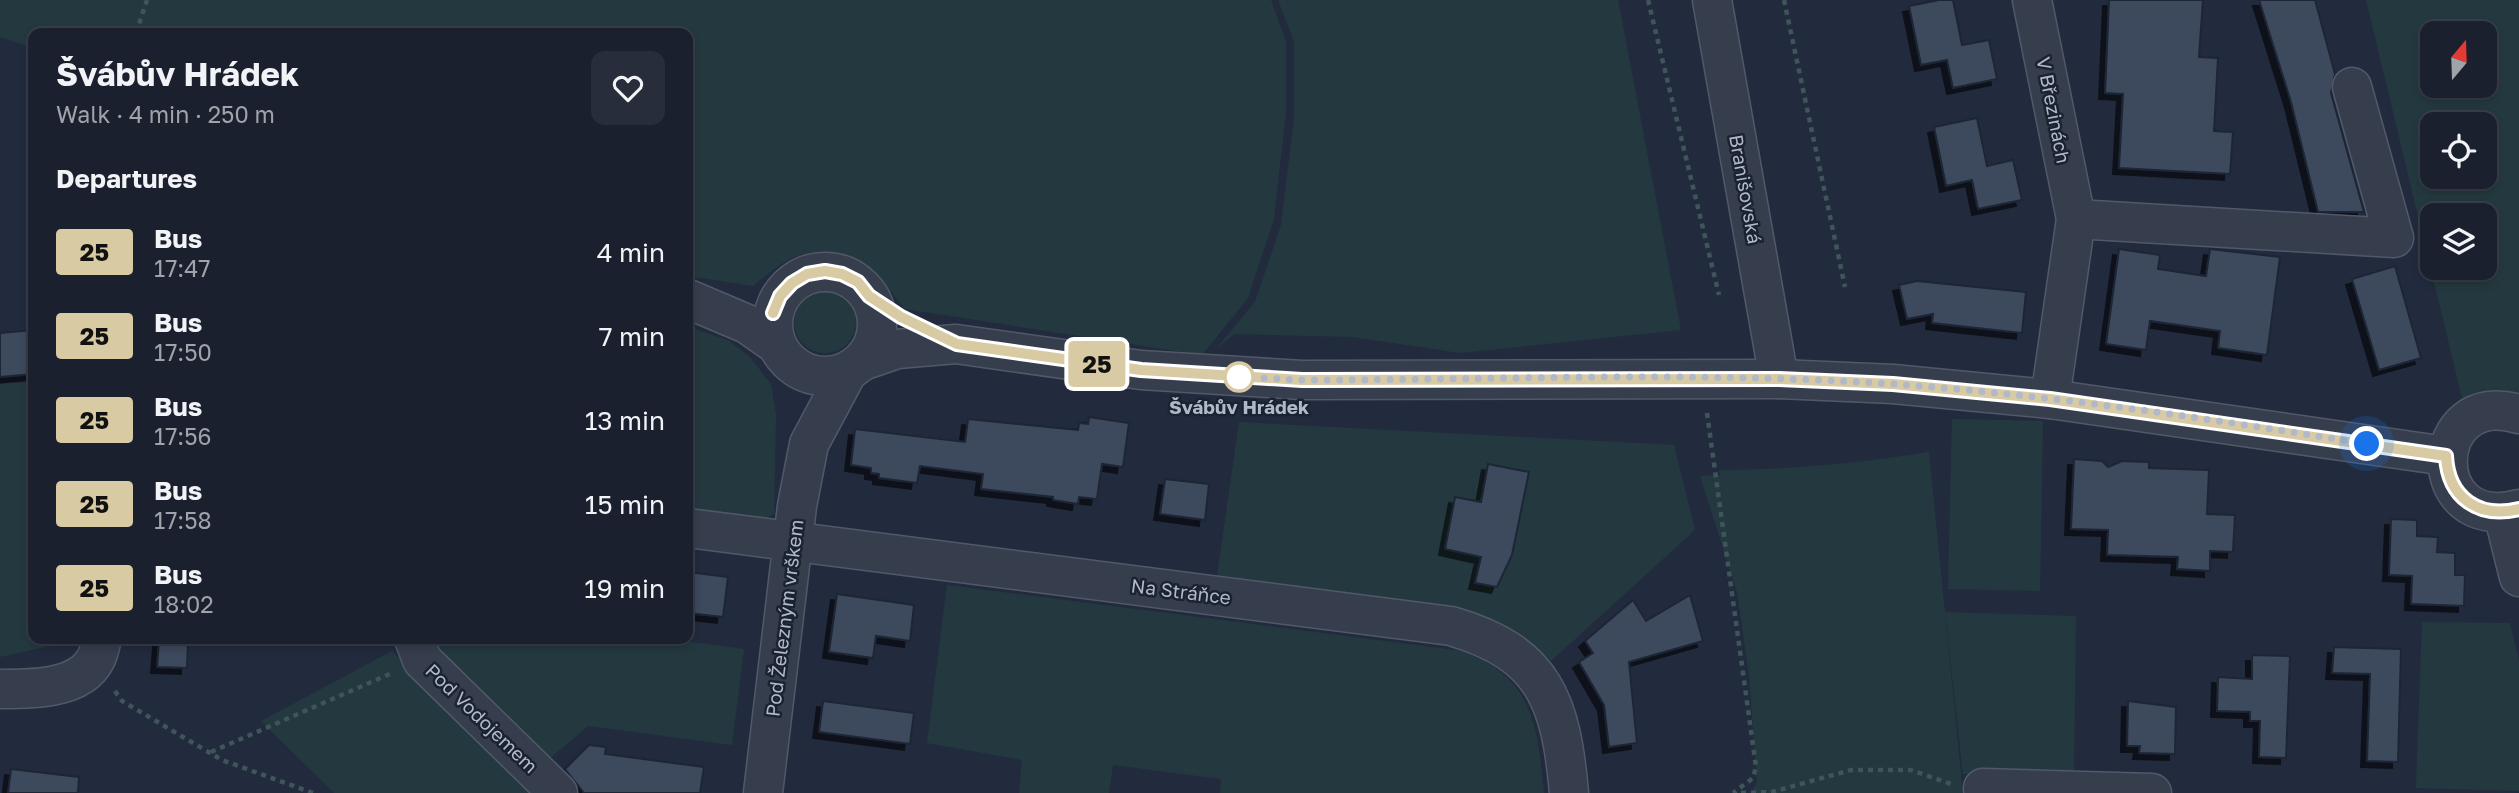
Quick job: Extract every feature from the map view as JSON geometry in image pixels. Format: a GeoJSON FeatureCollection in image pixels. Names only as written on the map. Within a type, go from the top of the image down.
{"type":"FeatureCollection","features":[{"type":"Feature","properties":{"kind":"street","name":"Branišovská"},"geometry":{"type":"LineString","coordinates":[[1712,0],[1779,379]]}},
{"type":"Feature","properties":{"kind":"street","name":"V Březinách"},"geometry":{"type":"LineString","coordinates":[[2032,0],[2076,219],[2050,399]]}},
{"type":"Feature","properties":{"kind":"street"},"geometry":{"type":"LineString","coordinates":[[2076,219],[2394,238],[2352,87]]}},
{"type":"Feature","properties":{"kind":"street"},"geometry":{"type":"LineString","coordinates":[[693,300],[751,299],[792,283],[807,274],[833,272],[858,282],[869,296],[876,312],[878,329],[872,347],[855,366]]}},
{"type":"Feature","properties":{"kind":"street"},"geometry":{"type":"LineString","coordinates":[[781,352],[773,313],[780,296],[792,283]]}},
{"type":"Feature","properties":{"kind":"street"},"geometry":{"type":"LineString","coordinates":[[869,296],[901,317],[957,344]]}},
{"type":"Feature","properties":{"kind":"street"},"geometry":{"type":"LineString","coordinates":[[693,300],[747,324],[813,376],[855,366],[897,349],[957,344],[1141,370],[1302,380],[1779,379],[1893,384],[2050,399],[2446,456]]}},
{"type":"Feature","properties":{"kind":"street","name":"Pod Železným vrškem"},"geometry":{"type":"LineString","coordinates":[[781,352],[809,444]]}},
{"type":"Feature","properties":{"kind":"street","name":"Pod Železným vrškem"},"geometry":{"type":"LineString","coordinates":[[763,793],[793,541],[809,444],[855,366]]}},
{"type":"Feature","properties":{"kind":"street"},"geometry":{"type":"LineString","coordinates":[[2519,414],[2502,409],[2472,417],[2455,434],[2446,456],[2450,478],[2461,498],[2488,512],[2511,511],[2519,577]]}},
{"type":"Feature","properties":{"kind":"street","name":"Na Stráňce"},"geometry":{"type":"LineString","coordinates":[[693,529],[1451,626],[1481,635],[1510,650],[1528,666],[1559,717],[1569,793]]}},
{"type":"Feature","properties":{"kind":"street","name":"Pod Vodojemem"},"geometry":{"type":"LineString","coordinates":[[418,649],[558,793]]}},
{"type":"Feature","properties":{"kind":"street"},"geometry":{"type":"LineString","coordinates":[[0,689],[31,690],[74,679],[98,650]]}},
{"type":"Feature","properties":{"kind":"street"},"geometry":{"type":"LineString","coordinates":[[1983,788],[2152,793]]}},
{"type":"Feature","properties":{"kind":"path"},"geometry":{"type":"LineString","coordinates":[[138,28],[147,0]]}},
{"type":"Feature","properties":{"kind":"path"},"geometry":{"type":"LineString","coordinates":[[1648,0],[1719,295]]}},
{"type":"Feature","properties":{"kind":"path"},"geometry":{"type":"LineString","coordinates":[[1784,0],[1845,287]]}},
{"type":"Feature","properties":{"kind":"path"},"geometry":{"type":"LineString","coordinates":[[1702,379],[1756,767],[1753,778],[1733,793]]}},
{"type":"Feature","properties":{"kind":"path"},"geometry":{"type":"LineString","coordinates":[[211,753],[418,649]]}},
{"type":"Feature","properties":{"kind":"path"},"geometry":{"type":"LineString","coordinates":[[98,650],[122,701],[222,760],[313,793]]}},
{"type":"Feature","properties":{"kind":"path"},"geometry":{"type":"LineString","coordinates":[[1741,793],[1772,792],[1851,770],[1910,770],[1955,786],[1983,788]]}},
{"type":"Feature","properties":{"kind":"green space"},"geometry":{"type":"Polygon","coordinates":[[[0,0],[1271,0],[1286,42],[1286,112],[1274,219],[1248,298],[1202,355],[905,309],[873,273],[861,264],[833,252],[794,257],[753,286],[693,277],[693,28],[28,28],[28,46],[0,37],[0,0]]]}},
{"type":"Feature","properties":{"kind":"green space"},"geometry":{"type":"Polygon","coordinates":[[[1278,0],[1618,0],[1681,330],[1460,353],[1353,337],[1234,334],[1216,349],[1255,302],[1281,225],[1294,119],[1294,41],[1278,0]]]}},
{"type":"Feature","properties":{"kind":"green space"},"geometry":{"type":"Polygon","coordinates":[[[2366,0],[2519,0],[2519,395],[2504,392],[2477,396],[2463,402],[2434,280],[2497,280],[2497,203],[2420,203],[2420,224],[2366,0]]]}},
{"type":"Feature","properties":{"kind":"green space"},"geometry":{"type":"Polygon","coordinates":[[[819,291],[831,291],[847,300],[854,310],[854,334],[847,344],[831,353],[819,353],[808,348],[799,339],[794,328],[794,316],[799,305],[808,296],[819,291]]]}},
{"type":"Feature","properties":{"kind":"green space"},"geometry":{"type":"Polygon","coordinates":[[[693,329],[728,340],[750,357],[771,384],[776,415],[774,514],[761,521],[693,512],[693,329]]]}},
{"type":"Feature","properties":{"kind":"green space"},"geometry":{"type":"Polygon","coordinates":[[[28,382],[28,644],[52,644],[0,657],[0,384],[28,382]]]}},
{"type":"Feature","properties":{"kind":"green space"},"geometry":{"type":"Polygon","coordinates":[[[1952,419],[2043,421],[2040,591],[1948,589],[1952,419]]]}},
{"type":"Feature","properties":{"kind":"green space"},"geometry":{"type":"Polygon","coordinates":[[[1239,422],[1674,445],[1695,530],[1551,661],[1506,628],[1455,607],[1217,576],[1239,422]]]}},
{"type":"Feature","properties":{"kind":"green space"},"geometry":{"type":"Polygon","coordinates":[[[1929,452],[1963,793],[1752,793],[1757,781],[1749,675],[1737,592],[1700,476],[1720,475],[1719,470],[1825,465],[1929,452]]]}},
{"type":"Feature","properties":{"kind":"green space"},"geometry":{"type":"Polygon","coordinates":[[[947,585],[1463,651],[1497,669],[1511,681],[1521,695],[1529,710],[1538,742],[1544,793],[1220,793],[1221,779],[1113,765],[1109,793],[1019,793],[1022,760],[927,743],[947,585]]]}},
{"type":"Feature","properties":{"kind":"green space"},"geometry":{"type":"Polygon","coordinates":[[[1945,612],[2076,616],[2074,774],[1963,774],[1945,612]]]}},
{"type":"Feature","properties":{"kind":"green space"},"geometry":{"type":"Polygon","coordinates":[[[2422,622],[2510,623],[2519,660],[2519,791],[2416,788],[2422,622]]]}},
{"type":"Feature","properties":{"kind":"green space"},"geometry":{"type":"Polygon","coordinates":[[[693,642],[744,649],[732,745],[588,726],[548,760],[429,644],[693,642]]]}},
{"type":"Feature","properties":{"kind":"green space"},"geometry":{"type":"Polygon","coordinates":[[[392,651],[535,793],[334,793],[261,721],[392,651]]]}},
{"type":"Feature","properties":{"kind":"building"},"geometry":{"type":"Polygon","coordinates":[[[1953,0],[1962,45],[1989,40],[1997,79],[1953,88],[1947,60],[1921,65],[1909,6],[1953,0]]]}},
{"type":"Feature","properties":{"kind":"building"},"geometry":{"type":"Polygon","coordinates":[[[2109,0],[2203,0],[2199,57],[2218,58],[2214,131],[2233,132],[2230,174],[2119,168],[2123,94],[2105,93],[2109,0]]]}},
{"type":"Feature","properties":{"kind":"building"},"geometry":{"type":"Polygon","coordinates":[[[2259,0],[2315,0],[2335,74],[2331,93],[2364,212],[2318,212],[2291,102],[2259,0]]]}},
{"type":"Feature","properties":{"kind":"building"},"geometry":{"type":"Polygon","coordinates":[[[1977,118],[1987,166],[2013,160],[2022,200],[1978,209],[1972,180],[1946,186],[1934,127],[1977,118]]]}},
{"type":"Feature","properties":{"kind":"building"},"geometry":{"type":"Polygon","coordinates":[[[2119,249],[2160,255],[2158,269],[2206,276],[2210,249],[2280,257],[2267,355],[2218,348],[2220,331],[2150,321],[2146,350],[2106,344],[2119,249]]]}},
{"type":"Feature","properties":{"kind":"building"},"geometry":{"type":"Polygon","coordinates":[[[2395,266],[2421,358],[2379,370],[2352,279],[2395,266]]]}},
{"type":"Feature","properties":{"kind":"building"},"geometry":{"type":"Polygon","coordinates":[[[1917,281],[2026,292],[2022,333],[1932,323],[1933,314],[1907,319],[1899,285],[1917,281]]]}},
{"type":"Feature","properties":{"kind":"building"},"geometry":{"type":"Polygon","coordinates":[[[28,330],[28,374],[0,377],[0,333],[28,330]]]}},
{"type":"Feature","properties":{"kind":"building"},"geometry":{"type":"Polygon","coordinates":[[[1089,417],[1129,423],[1123,467],[1102,464],[1097,499],[1079,497],[1078,504],[1053,500],[1053,497],[981,489],[983,474],[920,466],[917,483],[879,478],[879,474],[871,473],[871,468],[851,465],[855,429],[965,442],[968,419],[1078,430],[1079,423],[1088,424],[1089,417]]]}},
{"type":"Feature","properties":{"kind":"building"},"geometry":{"type":"Polygon","coordinates":[[[2074,459],[2102,461],[2108,467],[2122,461],[2149,462],[2149,468],[2209,470],[2207,514],[2235,515],[2233,552],[2210,551],[2210,571],[2177,569],[2178,557],[2107,555],[2108,530],[2071,529],[2074,459]]]}},
{"type":"Feature","properties":{"kind":"building"},"geometry":{"type":"Polygon","coordinates":[[[1488,464],[1529,472],[1512,555],[1497,587],[1475,583],[1481,557],[1445,549],[1455,497],[1481,502],[1488,464]]]}},
{"type":"Feature","properties":{"kind":"building"},"geometry":{"type":"Polygon","coordinates":[[[1165,479],[1209,484],[1205,520],[1160,514],[1165,479]]]}},
{"type":"Feature","properties":{"kind":"building"},"geometry":{"type":"Polygon","coordinates":[[[2391,519],[2417,520],[2417,536],[2438,537],[2437,552],[2455,553],[2455,575],[2465,575],[2464,606],[2411,604],[2412,576],[2389,575],[2391,519]]]}},
{"type":"Feature","properties":{"kind":"building"},"geometry":{"type":"Polygon","coordinates":[[[693,573],[728,577],[723,617],[693,614],[693,573]]]}},
{"type":"Feature","properties":{"kind":"building"},"geometry":{"type":"Polygon","coordinates":[[[837,594],[914,605],[910,641],[876,636],[873,658],[829,652],[837,594]]]}},
{"type":"Feature","properties":{"kind":"building"},"geometry":{"type":"Polygon","coordinates":[[[1690,595],[1703,641],[1629,662],[1637,743],[1609,747],[1604,705],[1579,662],[1593,653],[1585,641],[1633,600],[1646,621],[1690,595]]]}},
{"type":"Feature","properties":{"kind":"building"},"geometry":{"type":"Polygon","coordinates":[[[159,644],[188,644],[187,668],[157,667],[159,644]]]}},
{"type":"Feature","properties":{"kind":"building"},"geometry":{"type":"Polygon","coordinates":[[[2334,647],[2401,649],[2398,762],[2367,761],[2370,674],[2332,673],[2334,647]]]}},
{"type":"Feature","properties":{"kind":"building"},"geometry":{"type":"Polygon","coordinates":[[[2252,655],[2290,656],[2286,758],[2259,757],[2260,721],[2250,721],[2250,712],[2217,711],[2218,677],[2252,679],[2252,655]]]}},
{"type":"Feature","properties":{"kind":"building"},"geometry":{"type":"Polygon","coordinates":[[[823,701],[914,713],[910,744],[819,732],[823,701]]]}},
{"type":"Feature","properties":{"kind":"building"},"geometry":{"type":"Polygon","coordinates":[[[2128,701],[2176,707],[2175,754],[2139,753],[2140,746],[2127,746],[2128,701]]]}},
{"type":"Feature","properties":{"kind":"building"},"geometry":{"type":"Polygon","coordinates":[[[589,745],[606,747],[605,754],[704,767],[700,793],[584,793],[565,769],[589,745]]]}},
{"type":"Feature","properties":{"kind":"building"},"geometry":{"type":"Polygon","coordinates":[[[11,769],[79,777],[78,793],[8,793],[11,769]]]}},
{"type":"Feature","properties":{"kind":"bus line","name":"25"},"geometry":{"type":"LineString","coordinates":[[773,313],[780,296],[792,283],[807,274],[825,271],[842,274],[858,282],[869,296],[901,317],[957,344],[1141,370],[1302,380],[1779,379],[1893,384],[2050,399],[2446,456],[2452,486],[2461,498],[2488,512],[2503,513],[2519,509]]}},
{"type":"Feature","properties":{"kind":"place","name":"Švábův Hrádek"},"geometry":{"type":"Point","coordinates":[1239,377]}},
{"type":"Feature","properties":{"kind":"route"},"geometry":{"type":"LineString","coordinates":[[1239,377],[1302,380],[1779,379],[1893,384],[2050,399],[2367,444]]}}]}
